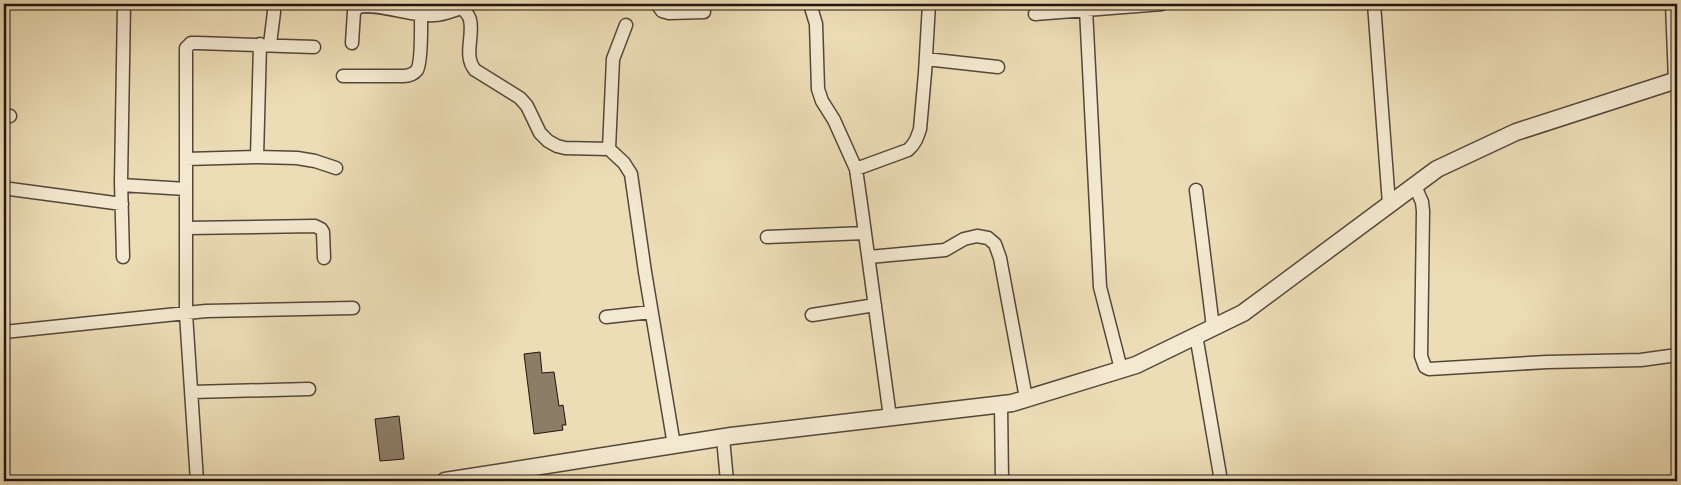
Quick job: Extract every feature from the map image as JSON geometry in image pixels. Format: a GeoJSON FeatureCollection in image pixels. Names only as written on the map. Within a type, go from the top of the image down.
{"type":"FeatureCollection","features":[{"type":"Feature","properties":{"kind":"street"},"geometry":{"type":"LineString","coordinates":[[123,257],[121,185],[124,4]]}},
{"type":"Feature","properties":{"kind":"street"},"geometry":{"type":"LineString","coordinates":[[256,157],[265,44],[274,12],[274,4]]}},
{"type":"Feature","properties":{"kind":"street"},"geometry":{"type":"LineString","coordinates":[[658,4],[662,11],[669,13],[704,12]]}},
{"type":"Feature","properties":{"kind":"street"},"geometry":{"type":"LineString","coordinates":[[810,4],[816,24],[818,89],[822,101],[834,120],[856,169],[890,417]]}},
{"type":"Feature","properties":{"kind":"street"},"geometry":{"type":"LineString","coordinates":[[856,169],[902,153],[914,144],[920,129],[929,4]]}},
{"type":"Feature","properties":{"kind":"street"},"geometry":{"type":"LineString","coordinates":[[1034,14],[1106,6],[1162,4]]}},
{"type":"Feature","properties":{"kind":"street"},"geometry":{"type":"LineString","coordinates":[[1374,4],[1389,204]]}},
{"type":"Feature","properties":{"kind":"street"},"geometry":{"type":"LineString","coordinates":[[445,481],[723,438],[1001,404],[1136,365],[1243,313],[1437,169],[1516,132],[1676,81],[1672,4]]}},
{"type":"Feature","properties":{"kind":"street"},"geometry":{"type":"LineString","coordinates":[[352,43],[354,12],[358,7],[435,15],[460,6],[470,18],[469,56],[472,66],[475,70],[520,98],[527,106],[540,132],[548,141],[565,148],[609,149],[624,163],[631,174],[674,445]]}},
{"type":"Feature","properties":{"kind":"street"},"geometry":{"type":"LineString","coordinates":[[1086,9],[1100,288],[1121,369]]}},
{"type":"Feature","properties":{"kind":"street"},"geometry":{"type":"LineString","coordinates":[[343,76],[403,76],[415,72],[420,61],[421,14]]}},
{"type":"Feature","properties":{"kind":"street"},"geometry":{"type":"LineString","coordinates":[[609,149],[613,59],[626,25]]}},
{"type":"Feature","properties":{"kind":"street"},"geometry":{"type":"LineString","coordinates":[[197,481],[194,462],[186,314],[186,48],[191,43],[314,47]]}},
{"type":"Feature","properties":{"kind":"street"},"geometry":{"type":"LineString","coordinates":[[926,59],[998,67]]}},
{"type":"Feature","properties":{"kind":"street"},"geometry":{"type":"LineString","coordinates":[[186,159],[303,158],[336,168]]}},
{"type":"Feature","properties":{"kind":"street"},"geometry":{"type":"LineString","coordinates":[[121,185],[186,189]]}},
{"type":"Feature","properties":{"kind":"street"},"geometry":{"type":"LineString","coordinates":[[1415,186],[1424,210],[1421,356],[1425,367],[1429,370],[1547,362],[1642,360],[1677,355]]}},
{"type":"Feature","properties":{"kind":"street"},"geometry":{"type":"LineString","coordinates":[[10,189],[122,204]]}},
{"type":"Feature","properties":{"kind":"street"},"geometry":{"type":"LineString","coordinates":[[1196,190],[1213,327]]}},
{"type":"Feature","properties":{"kind":"street"},"geometry":{"type":"LineString","coordinates":[[186,228],[315,226],[321,229],[322,232],[324,258]]}},
{"type":"Feature","properties":{"kind":"street"},"geometry":{"type":"LineString","coordinates":[[767,237],[865,234]]}},
{"type":"Feature","properties":{"kind":"street"},"geometry":{"type":"LineString","coordinates":[[869,257],[944,250],[964,239],[977,236],[988,238],[995,244],[1000,258],[1026,398]]}},
{"type":"Feature","properties":{"kind":"street"},"geometry":{"type":"LineString","coordinates":[[812,315],[875,305]]}},
{"type":"Feature","properties":{"kind":"street"},"geometry":{"type":"LineString","coordinates":[[4,332],[220,310],[353,308]]}},
{"type":"Feature","properties":{"kind":"street"},"geometry":{"type":"LineString","coordinates":[[606,317],[652,312]]}},
{"type":"Feature","properties":{"kind":"street"},"geometry":{"type":"LineString","coordinates":[[1196,335],[1221,481]]}},
{"type":"Feature","properties":{"kind":"street"},"geometry":{"type":"LineString","coordinates":[[191,392],[309,389]]}},
{"type":"Feature","properties":{"kind":"street"},"geometry":{"type":"LineString","coordinates":[[1001,404],[1002,481]]}},
{"type":"Feature","properties":{"kind":"street"},"geometry":{"type":"LineString","coordinates":[[723,438],[727,481]]}},
{"type":"Feature","properties":{"kind":"building"},"geometry":{"type":"Polygon","coordinates":[[[540,352],[542,373],[554,372],[559,406],[563,405],[566,425],[562,425],[563,430],[534,434],[524,354],[540,352]]]}},
{"type":"Feature","properties":{"kind":"building"},"geometry":{"type":"Polygon","coordinates":[[[399,416],[404,459],[380,461],[375,419],[399,416]]]}}]}
